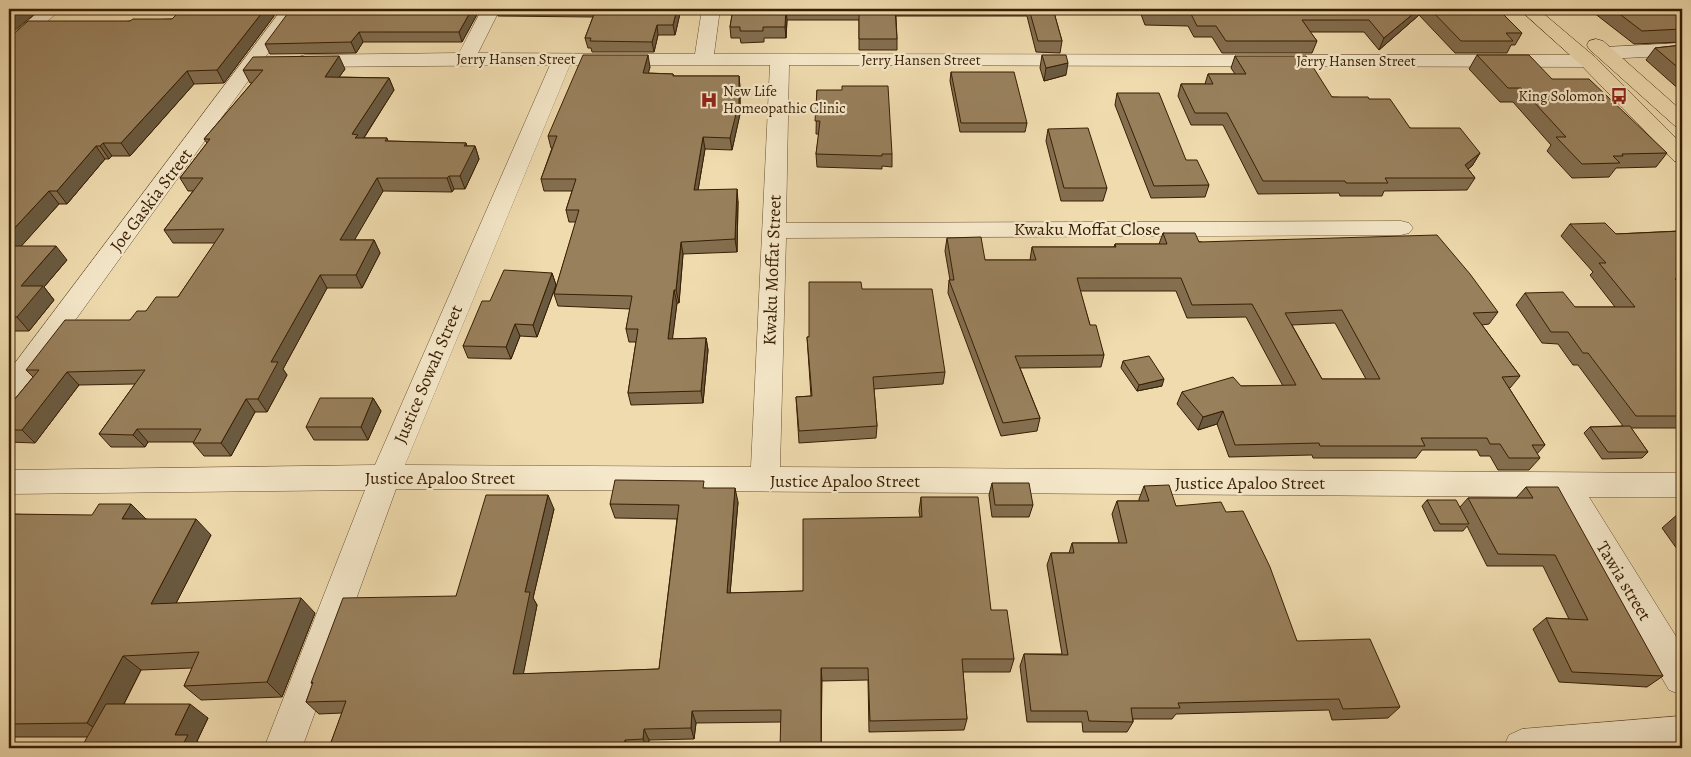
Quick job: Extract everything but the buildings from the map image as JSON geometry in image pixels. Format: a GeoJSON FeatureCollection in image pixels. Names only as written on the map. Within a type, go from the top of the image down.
{"type":"FeatureCollection","features":[{"type":"Feature","properties":{"kind":"main road"},"geometry":{"type":"LineString","coordinates":[[1528,9],[1597,57],[1682,122]]}},
{"type":"Feature","properties":{"kind":"main road"},"geometry":{"type":"LineString","coordinates":[[1551,9],[1597,57],[1682,156]]}},
{"type":"Feature","properties":{"kind":"street"},"geometry":{"type":"LineString","coordinates":[[9,46],[52,9]]}},
{"type":"Feature","properties":{"kind":"street","name":"Joe Gaskia Street"},"geometry":{"type":"LineString","coordinates":[[9,391],[270,61],[291,9]]}},
{"type":"Feature","properties":{"kind":"street"},"geometry":{"type":"LineString","coordinates":[[466,58],[492,9]]}},
{"type":"Feature","properties":{"kind":"street"},"geometry":{"type":"LineString","coordinates":[[704,59],[711,9]]}},
{"type":"Feature","properties":{"kind":"street","name":"Jerry Hansen Street"},"geometry":{"type":"LineString","coordinates":[[270,61],[466,58],[780,60],[1597,57],[1682,49]]}},
{"type":"Feature","properties":{"kind":"street","name":"Justice Sowah Street"},"geometry":{"type":"LineString","coordinates":[[283,748],[384,477],[562,60]]}},
{"type":"Feature","properties":{"kind":"street","name":"Kwaku Moffat Street"},"geometry":{"type":"LineString","coordinates":[[765,480],[780,60]]}},
{"type":"Feature","properties":{"kind":"street","name":"Kwaku Moffat Close"},"geometry":{"type":"LineString","coordinates":[[773,231],[1401,228]]}},
{"type":"Feature","properties":{"kind":"street","name":"Justice Apaloo Street"},"geometry":{"type":"LineString","coordinates":[[9,482],[384,477],[1682,485]]}},
{"type":"Feature","properties":{"kind":"street","name":"Tawia street"},"geometry":{"type":"LineString","coordinates":[[1565,485],[1682,678]]}},
{"type":"Feature","properties":{"kind":"street"},"geometry":{"type":"LineString","coordinates":[[1522,748],[1682,734]]}},
{"type":"Feature","properties":{"kind":"place","name":"King Solomon"},"geometry":{"type":"Point","coordinates":[1619,96]}},
{"type":"Feature","properties":{"kind":"place","name":"New Life Homeopathic Clinic"},"geometry":{"type":"Point","coordinates":[709,100]}}]}
